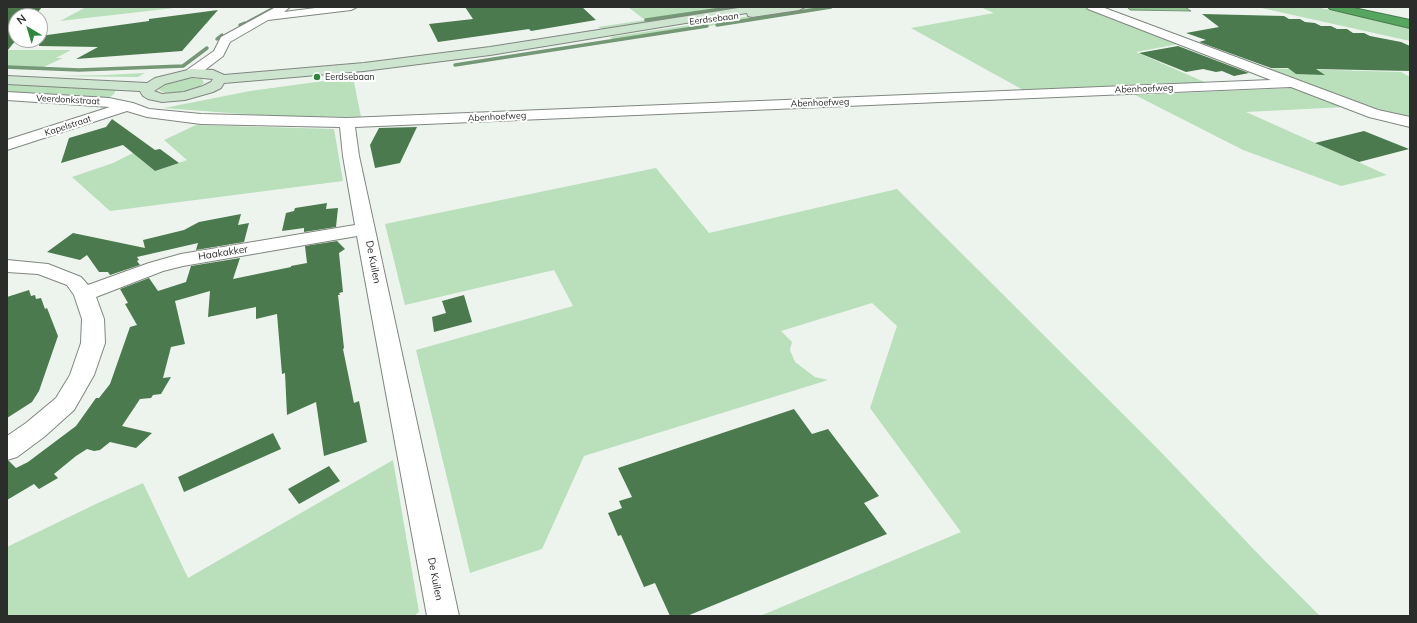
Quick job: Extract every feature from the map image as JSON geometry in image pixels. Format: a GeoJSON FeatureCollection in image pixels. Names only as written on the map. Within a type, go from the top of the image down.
{"type":"FeatureCollection","features":[{"type":"Feature","properties":{"kind":"highway"},"geometry":{"type":"LineString","coordinates":[[1334,7],[1410,24]]}},
{"type":"Feature","properties":{"kind":"highway"},"geometry":{"type":"LineString","coordinates":[[1362,7],[1410,17]]}},
{"type":"Feature","properties":{"kind":"main road","name":"Eerdsebaan"},"geometry":{"type":"LineString","coordinates":[[216,80],[289,77],[320,71],[490,51],[766,7]]}},
{"type":"Feature","properties":{"kind":"main road","name":"Eerdsebaan"},"geometry":{"type":"LineString","coordinates":[[630,29],[730,18],[799,7]]}},
{"type":"Feature","properties":{"kind":"main road"},"geometry":{"type":"LineString","coordinates":[[7,80],[54,81],[152,87],[192,73],[216,80]]}},
{"type":"Feature","properties":{"kind":"main road"},"geometry":{"type":"LineString","coordinates":[[152,87],[153,96],[162,98],[185,96],[203,91],[216,80]]}},
{"type":"Feature","properties":{"kind":"street"},"geometry":{"type":"LineString","coordinates":[[192,73],[219,53],[225,40],[229,37],[284,7]]}},
{"type":"Feature","properties":{"kind":"street"},"geometry":{"type":"LineString","coordinates":[[266,17],[351,7]]}},
{"type":"Feature","properties":{"kind":"street","name":"Abenhoefweg"},"geometry":{"type":"LineString","coordinates":[[1092,7],[1374,114],[1410,122]]}},
{"type":"Feature","properties":{"kind":"street"},"geometry":{"type":"LineString","coordinates":[[216,80],[221,56],[219,53]]}},
{"type":"Feature","properties":{"kind":"street","name":"Abenhoefweg"},"geometry":{"type":"LineString","coordinates":[[347,123],[1294,83]]}},
{"type":"Feature","properties":{"kind":"street","name":"Kapelstraat"},"geometry":{"type":"LineString","coordinates":[[128,106],[133,100],[152,87]]}},
{"type":"Feature","properties":{"kind":"street","name":"Veerdonkstraat"},"geometry":{"type":"LineString","coordinates":[[7,96],[109,102],[128,106]]}},
{"type":"Feature","properties":{"kind":"street","name":"Kapelstraat"},"geometry":{"type":"LineString","coordinates":[[7,145],[128,106],[162,98]]}},
{"type":"Feature","properties":{"kind":"street"},"geometry":{"type":"LineString","coordinates":[[128,106],[146,113],[200,119],[347,123]]}},
{"type":"Feature","properties":{"kind":"street","name":"De Kuilen"},"geometry":{"type":"LineString","coordinates":[[347,123],[351,156],[443,616]]}},
{"type":"Feature","properties":{"kind":"street","name":"Haakakker"},"geometry":{"type":"LineString","coordinates":[[84,294],[156,267],[181,260],[366,229]]}},
{"type":"Feature","properties":{"kind":"street"},"geometry":{"type":"LineString","coordinates":[[7,266],[41,268],[74,281],[84,294],[93,319],[93,343],[82,375],[65,404],[36,430],[7,450]]}},
{"type":"Feature","properties":{"kind":"shaded area"},"geometry":{"type":"Polygon","coordinates":[[[86,7],[183,7],[60,21],[86,7]]]}},
{"type":"Feature","properties":{"kind":"shaded area"},"geometry":{"type":"Polygon","coordinates":[[[628,7],[758,7],[603,30],[598,27],[645,20],[628,7]]]}},
{"type":"Feature","properties":{"kind":"shaded area"},"geometry":{"type":"Polygon","coordinates":[[[811,7],[831,7],[614,41],[610,37],[811,7]]]}},
{"type":"Feature","properties":{"kind":"shaded area"},"geometry":{"type":"Polygon","coordinates":[[[980,7],[1082,7],[1164,38],[1184,43],[1136,52],[1209,84],[1025,91],[911,28],[994,13],[980,7]]]}},
{"type":"Feature","properties":{"kind":"shaded area"},"geometry":{"type":"Polygon","coordinates":[[[1127,7],[1185,7],[1191,11],[1130,10],[1127,7]]]}},
{"type":"Feature","properties":{"kind":"shaded area"},"geometry":{"type":"Polygon","coordinates":[[[1257,7],[1316,7],[1410,27],[1410,41],[1257,7]]]}},
{"type":"Feature","properties":{"kind":"shaded area"},"geometry":{"type":"Polygon","coordinates":[[[7,50],[71,50],[56,58],[63,58],[37,70],[7,69],[7,50]]]}},
{"type":"Feature","properties":{"kind":"shaded area"},"geometry":{"type":"Polygon","coordinates":[[[1260,68],[1401,72],[1410,77],[1410,117],[1386,113],[1260,68]]]}},
{"type":"Feature","properties":{"kind":"shaded area"},"geometry":{"type":"Polygon","coordinates":[[[145,73],[138,77],[53,76],[105,75],[145,73]]]}},
{"type":"Feature","properties":{"kind":"shaded area"},"geometry":{"type":"Polygon","coordinates":[[[353,77],[361,117],[270,116],[164,108],[250,91],[353,77]]]}},
{"type":"Feature","properties":{"kind":"shaded area"},"geometry":{"type":"Polygon","coordinates":[[[186,78],[202,79],[204,83],[198,88],[178,93],[165,93],[159,90],[159,88],[166,83],[186,78]]]}},
{"type":"Feature","properties":{"kind":"shaded area"},"geometry":{"type":"Polygon","coordinates":[[[7,82],[117,87],[114,94],[107,99],[7,95],[7,82]]]}},
{"type":"Feature","properties":{"kind":"shaded area"},"geometry":{"type":"Polygon","coordinates":[[[1294,88],[1345,107],[1246,112],[1387,175],[1341,186],[1243,150],[1135,95],[1294,88]]]}},
{"type":"Feature","properties":{"kind":"shaded area"},"geometry":{"type":"Polygon","coordinates":[[[196,125],[334,129],[343,181],[110,211],[72,177],[113,163],[133,153],[155,171],[187,160],[164,140],[196,125]]]}},
{"type":"Feature","properties":{"kind":"shaded area"},"geometry":{"type":"Polygon","coordinates":[[[656,168],[709,233],[897,189],[1159,450],[1264,560],[1320,616],[760,616],[961,532],[870,408],[897,326],[872,303],[781,331],[792,342],[790,350],[795,362],[815,377],[828,380],[584,456],[542,549],[470,573],[416,350],[573,306],[554,270],[405,305],[385,224],[656,168]]]}},
{"type":"Feature","properties":{"kind":"shaded area"},"geometry":{"type":"Polygon","coordinates":[[[393,460],[419,612],[414,616],[7,616],[7,547],[143,483],[188,578],[393,460]]]}},
{"type":"Feature","properties":{"kind":"building"},"geometry":{"type":"Polygon","coordinates":[[[7,7],[42,7],[8,8],[8,48],[9,48],[7,51],[7,7]]]}},
{"type":"Feature","properties":{"kind":"building"},"geometry":{"type":"Polygon","coordinates":[[[465,7],[582,7],[596,20],[531,31],[529,29],[438,42],[429,24],[473,19],[465,7]]]}},
{"type":"Feature","properties":{"kind":"building"},"geometry":{"type":"Polygon","coordinates":[[[218,10],[182,51],[76,59],[98,47],[48,46],[48,35],[149,21],[149,19],[218,10]]]}},
{"type":"Feature","properties":{"kind":"building"},"geometry":{"type":"Polygon","coordinates":[[[1202,14],[1284,16],[1289,19],[1300,19],[1305,22],[1315,23],[1321,26],[1347,29],[1353,33],[1364,33],[1370,36],[1401,42],[1410,46],[1410,71],[1316,69],[1325,75],[1296,74],[1288,68],[1271,68],[1199,42],[1206,40],[1186,33],[1219,27],[1202,14]]]}},
{"type":"Feature","properties":{"kind":"building"},"geometry":{"type":"Polygon","coordinates":[[[1178,46],[1249,73],[1234,76],[1222,71],[1216,72],[1203,69],[1186,72],[1139,53],[1178,46]]]}},
{"type":"Feature","properties":{"kind":"building"},"geometry":{"type":"Polygon","coordinates":[[[112,119],[155,150],[160,149],[179,163],[155,171],[123,145],[61,163],[69,138],[106,127],[112,119]]]}},
{"type":"Feature","properties":{"kind":"building"},"geometry":{"type":"Polygon","coordinates":[[[417,127],[400,163],[375,168],[370,145],[379,128],[417,127]]]}},
{"type":"Feature","properties":{"kind":"building"},"geometry":{"type":"Polygon","coordinates":[[[1364,131],[1409,149],[1359,162],[1315,143],[1364,131]]]}},
{"type":"Feature","properties":{"kind":"building"},"geometry":{"type":"Polygon","coordinates":[[[327,203],[326,209],[338,208],[336,227],[304,232],[304,228],[282,231],[286,213],[294,211],[295,208],[327,203]]]}},
{"type":"Feature","properties":{"kind":"building"},"geometry":{"type":"Polygon","coordinates":[[[241,214],[238,225],[249,223],[244,242],[196,250],[198,243],[137,257],[139,260],[137,261],[140,265],[110,275],[108,272],[99,272],[87,255],[80,260],[47,252],[73,233],[145,248],[143,240],[184,230],[199,222],[241,214]]]}},
{"type":"Feature","properties":{"kind":"building"},"geometry":{"type":"Polygon","coordinates":[[[337,241],[345,249],[339,253],[343,292],[339,293],[340,295],[338,295],[343,349],[354,403],[359,401],[367,442],[324,456],[316,402],[287,415],[285,373],[282,374],[277,314],[256,319],[256,307],[208,317],[210,291],[175,301],[185,344],[171,347],[163,378],[171,377],[161,394],[153,395],[151,398],[140,399],[122,426],[152,433],[136,448],[110,442],[100,450],[94,451],[87,449],[54,474],[58,478],[39,489],[34,484],[7,500],[7,461],[9,461],[16,468],[28,462],[76,426],[96,398],[99,398],[110,384],[130,327],[137,325],[125,304],[128,303],[120,289],[149,278],[158,291],[186,282],[191,266],[240,258],[233,279],[291,267],[307,263],[305,246],[337,241]]]}},
{"type":"Feature","properties":{"kind":"building"},"geometry":{"type":"Polygon","coordinates":[[[29,290],[31,296],[35,295],[36,299],[41,298],[45,309],[47,308],[58,336],[39,391],[32,402],[7,418],[7,297],[29,290]]]}},
{"type":"Feature","properties":{"kind":"building"},"geometry":{"type":"Polygon","coordinates":[[[464,295],[472,322],[434,332],[432,317],[446,313],[442,301],[464,295]]]}},
{"type":"Feature","properties":{"kind":"building"},"geometry":{"type":"Polygon","coordinates":[[[794,409],[812,434],[828,429],[879,496],[864,503],[887,534],[687,616],[670,616],[655,583],[644,587],[621,535],[618,536],[608,513],[622,508],[619,501],[632,497],[618,468],[794,409]]]}},
{"type":"Feature","properties":{"kind":"building"},"geometry":{"type":"Polygon","coordinates":[[[273,433],[281,449],[184,492],[178,477],[273,433]]]}},
{"type":"Feature","properties":{"kind":"building"},"geometry":{"type":"Polygon","coordinates":[[[329,466],[340,481],[299,504],[288,489],[329,466]]]}},
{"type":"Feature","properties":{"kind":"waterway"},"geometry":{"type":"LineString","coordinates":[[248,22],[276,7]]}},
{"type":"Feature","properties":{"kind":"waterway"},"geometry":{"type":"LineString","coordinates":[[646,20],[735,7]]}},
{"type":"Feature","properties":{"kind":"waterway"},"geometry":{"type":"LineString","coordinates":[[717,25],[831,7]]}},
{"type":"Feature","properties":{"kind":"waterway"},"geometry":{"type":"LineString","coordinates":[[240,25],[245,23]]}},
{"type":"Feature","properties":{"kind":"waterway"},"geometry":{"type":"LineString","coordinates":[[455,65],[707,26]]}},
{"type":"Feature","properties":{"kind":"waterway"},"geometry":{"type":"LineString","coordinates":[[217,39],[222,35]]}},
{"type":"Feature","properties":{"kind":"waterway"},"geometry":{"type":"LineString","coordinates":[[7,67],[79,70],[183,66],[207,48]]}},
{"type":"Feature","properties":{"kind":"place","name":"Eerdsebaan"},"geometry":{"type":"Point","coordinates":[317,77]}}]}
